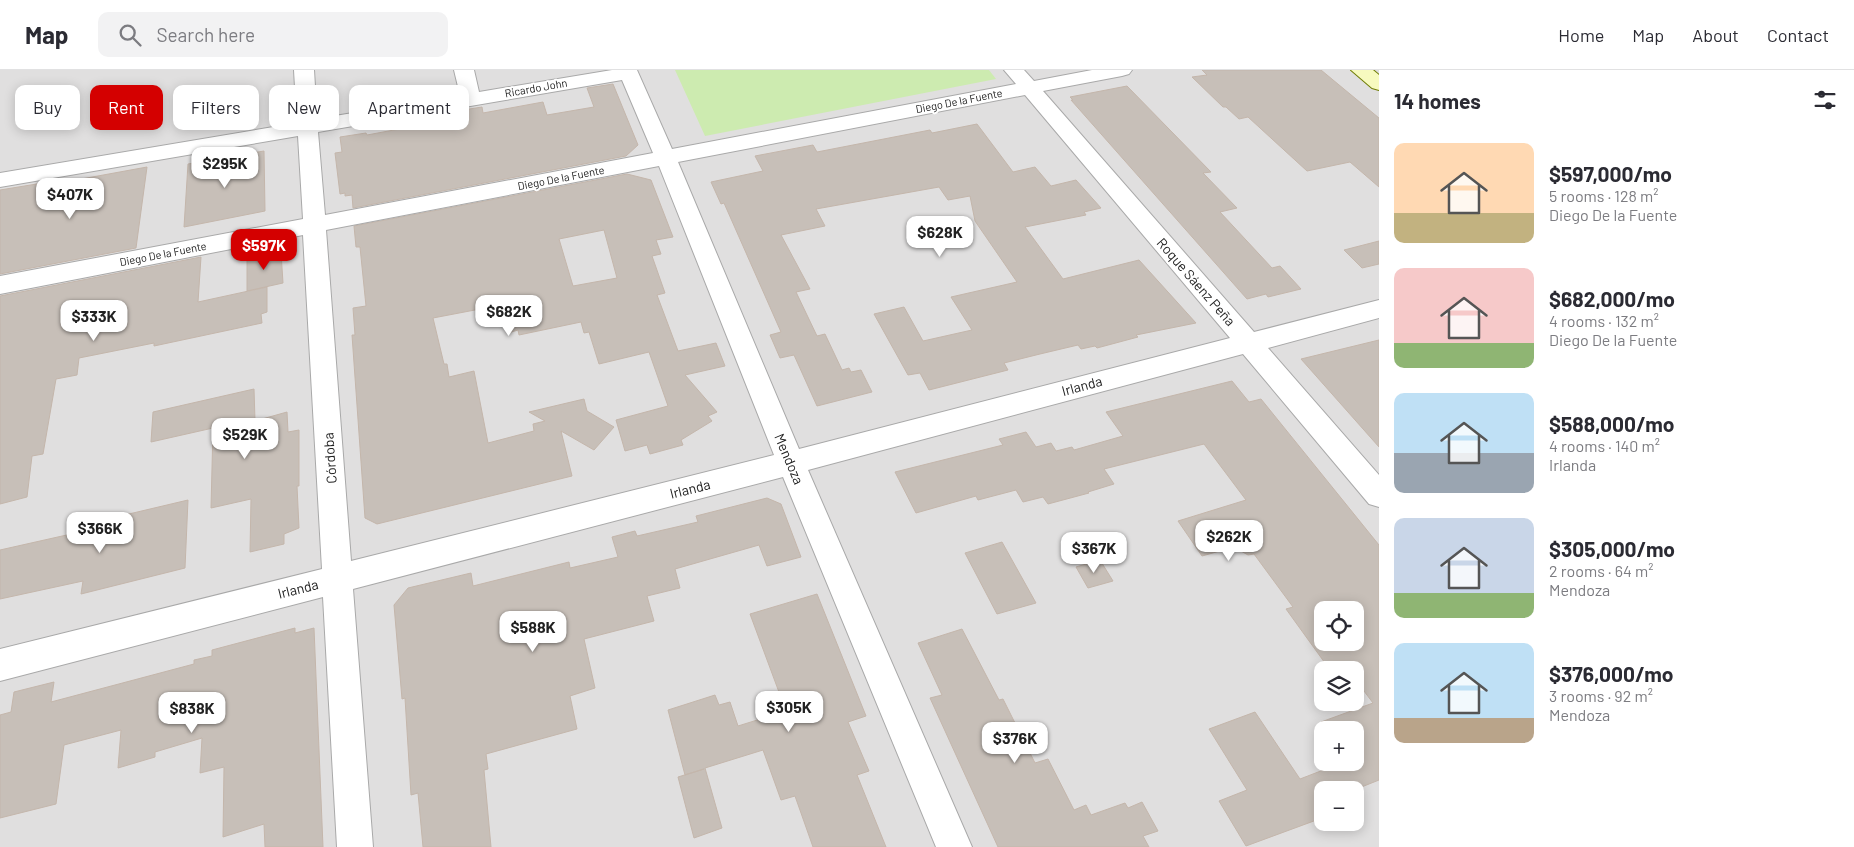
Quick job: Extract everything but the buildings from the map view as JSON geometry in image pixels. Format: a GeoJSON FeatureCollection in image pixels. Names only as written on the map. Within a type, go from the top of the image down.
{"type":"FeatureCollection","features":[{"type":"Feature","properties":{"kind":"main road"},"geometry":{"type":"LineString","coordinates":[[1361,70],[1379,84]]}},
{"type":"Feature","properties":{"kind":"street","name":"Córdoba"},"geometry":{"type":"LineString","coordinates":[[304,70],[305,85]]}},
{"type":"Feature","properties":{"kind":"street"},"geometry":{"type":"LineString","coordinates":[[464,70],[471,100]]}},
{"type":"Feature","properties":{"kind":"street","name":"Roque Sáenz Peña"},"geometry":{"type":"LineString","coordinates":[[1014,70],[1379,494]]}},
{"type":"Feature","properties":{"kind":"street","name":"Diego De la Fuente"},"geometry":{"type":"LineString","coordinates":[[0,285],[1122,70]]}},
{"type":"Feature","properties":{"kind":"street","name":"Ricardo John"},"geometry":{"type":"LineString","coordinates":[[339,123],[628,71]]}},
{"type":"Feature","properties":{"kind":"street","name":"Mendoza"},"geometry":{"type":"LineString","coordinates":[[628,71],[666,158],[791,463],[954,847]]}},
{"type":"Feature","properties":{"kind":"street","name":"Ricardo John"},"geometry":{"type":"LineString","coordinates":[[0,180],[295,130]]}},
{"type":"Feature","properties":{"kind":"street","name":"Córdoba"},"geometry":{"type":"LineString","coordinates":[[307,130],[355,847]]}},
{"type":"Feature","properties":{"kind":"street","name":"Irlanda"},"geometry":{"type":"LineString","coordinates":[[0,665],[791,463],[1379,309]]}},
{"type":"Feature","properties":{"kind":"shaded area"},"geometry":{"type":"Polygon","coordinates":[[[0,70],[1379,70],[1379,847],[0,847],[0,70]]]}},
{"type":"Feature","properties":{"kind":"green space"},"geometry":{"type":"Polygon","coordinates":[[[675,70],[989,70],[996,79],[705,136],[675,70]]]}}]}
